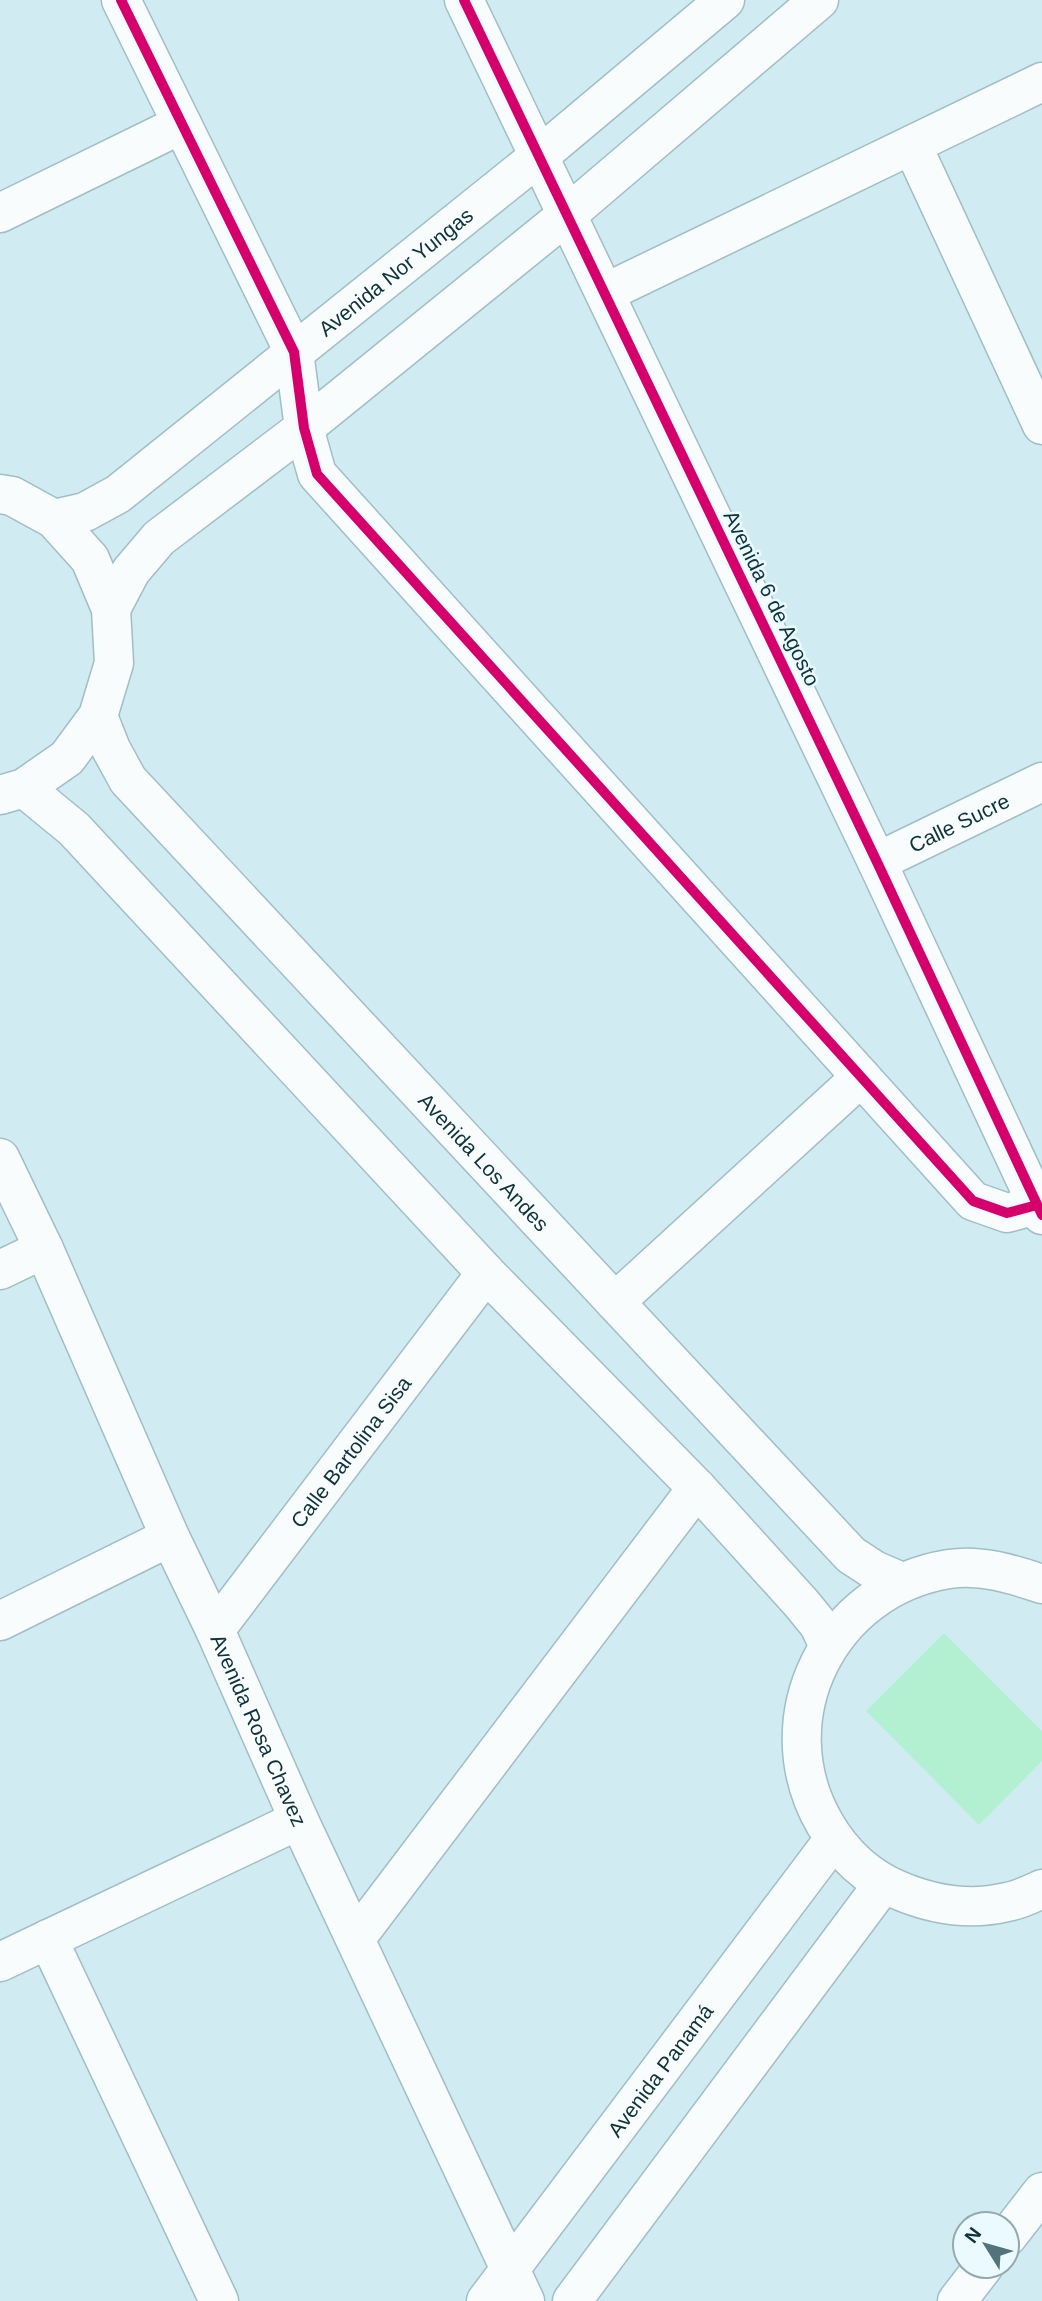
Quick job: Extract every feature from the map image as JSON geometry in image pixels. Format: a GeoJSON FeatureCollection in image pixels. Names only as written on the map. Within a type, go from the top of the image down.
{"type":"FeatureCollection","features":[{"type":"Feature","properties":{"kind":"street"},"geometry":{"type":"LineString","coordinates":[[121,0],[293,352],[304,429],[317,474],[973,1201],[1007,1213],[1040,1210]]}},
{"type":"Feature","properties":{"kind":"street","name":"Avenida 6 de Agosto"},"geometry":{"type":"LineString","coordinates":[[464,0],[877,862],[1040,1210]]}},
{"type":"Feature","properties":{"kind":"street","name":"Avenida Nor Yungas"},"geometry":{"type":"LineString","coordinates":[[54,519],[85,512],[118,494],[538,157],[725,0]]}},
{"type":"Feature","properties":{"kind":"street"},"geometry":{"type":"LineString","coordinates":[[111,609],[131,571],[159,538],[304,429],[568,214],[819,0]]}},
{"type":"Feature","properties":{"kind":"street"},"geometry":{"type":"LineString","coordinates":[[605,293],[1042,82]]}},
{"type":"Feature","properties":{"kind":"street"},"geometry":{"type":"LineString","coordinates":[[0,213],[182,124]]}},
{"type":"Feature","properties":{"kind":"street"},"geometry":{"type":"LineString","coordinates":[[912,145],[1042,425]]}},
{"type":"Feature","properties":{"kind":"street"},"geometry":{"type":"LineString","coordinates":[[0,494],[12,496],[54,519],[90,559],[111,609],[114,663],[98,716],[67,758],[12,792],[74,829],[486,1273],[697,1488],[802,1604],[819,1625],[828,1644]]}},
{"type":"Feature","properties":{"kind":"street","name":"Avenida Los Andes"},"geometry":{"type":"LineString","coordinates":[[98,716],[111,749],[128,780],[851,1555],[874,1570],[902,1582]]}},
{"type":"Feature","properties":{"kind":"street","name":"Calle Sucre"},"geometry":{"type":"LineString","coordinates":[[877,862],[1042,782]]}},
{"type":"Feature","properties":{"kind":"street"},"geometry":{"type":"LineString","coordinates":[[615,1302],[861,1077]]}},
{"type":"Feature","properties":{"kind":"street","name":"Avenida Rosa Chavez"},"geometry":{"type":"LineString","coordinates":[[0,1158],[44,1249],[170,1537],[215,1630],[299,1820],[518,2285]]}},
{"type":"Feature","properties":{"kind":"street"},"geometry":{"type":"LineString","coordinates":[[0,1270],[44,1249]]}},
{"type":"Feature","properties":{"kind":"street","name":"Calle Bartolina Sisa"},"geometry":{"type":"LineString","coordinates":[[215,1630],[486,1273]]}},
{"type":"Feature","properties":{"kind":"street"},"geometry":{"type":"LineString","coordinates":[[356,1938],[697,1488]]}},
{"type":"Feature","properties":{"kind":"street"},"geometry":{"type":"LineString","coordinates":[[0,1621],[170,1537]]}},
{"type":"Feature","properties":{"kind":"street"},"geometry":{"type":"LineString","coordinates":[[1042,1584],[998,1570],[950,1569],[902,1582],[861,1608],[828,1644],[810,1681],[802,1722],[802,1763],[813,1803],[834,1839],[856,1864],[883,1884],[923,1900],[965,1907],[1008,1902],[1042,1889]]}},
{"type":"Feature","properties":{"kind":"street"},"geometry":{"type":"LineString","coordinates":[[0,1962],[299,1820]]}},
{"type":"Feature","properties":{"kind":"street","name":"Avenida Panamá"},"geometry":{"type":"LineString","coordinates":[[486,2301],[518,2285],[834,1839]]}},
{"type":"Feature","properties":{"kind":"street"},"geometry":{"type":"LineString","coordinates":[[572,2301],[883,1884]]}},
{"type":"Feature","properties":{"kind":"street"},"geometry":{"type":"LineString","coordinates":[[48,1939],[219,2301]]}},
{"type":"Feature","properties":{"kind":"street"},"geometry":{"type":"LineString","coordinates":[[1021,2219],[1042,2192]]}},
{"type":"Feature","properties":{"kind":"street"},"geometry":{"type":"LineString","coordinates":[[957,2301],[973,2280]]}},
{"type":"Feature","properties":{"kind":"green space"},"geometry":{"type":"Polygon","coordinates":[[[944,1633],[1042,1731],[1042,1761],[979,1825],[866,1711],[944,1633]]]}},
{"type":"Feature","properties":{"kind":"cycle path"},"geometry":{"type":"LineString","coordinates":[[121,0],[294,352],[304,428],[317,474],[973,1201],[1007,1213],[1037,1205]]}},
{"type":"Feature","properties":{"kind":"cycle path"},"geometry":{"type":"LineString","coordinates":[[464,0],[877,862],[1042,1215]]}}]}
